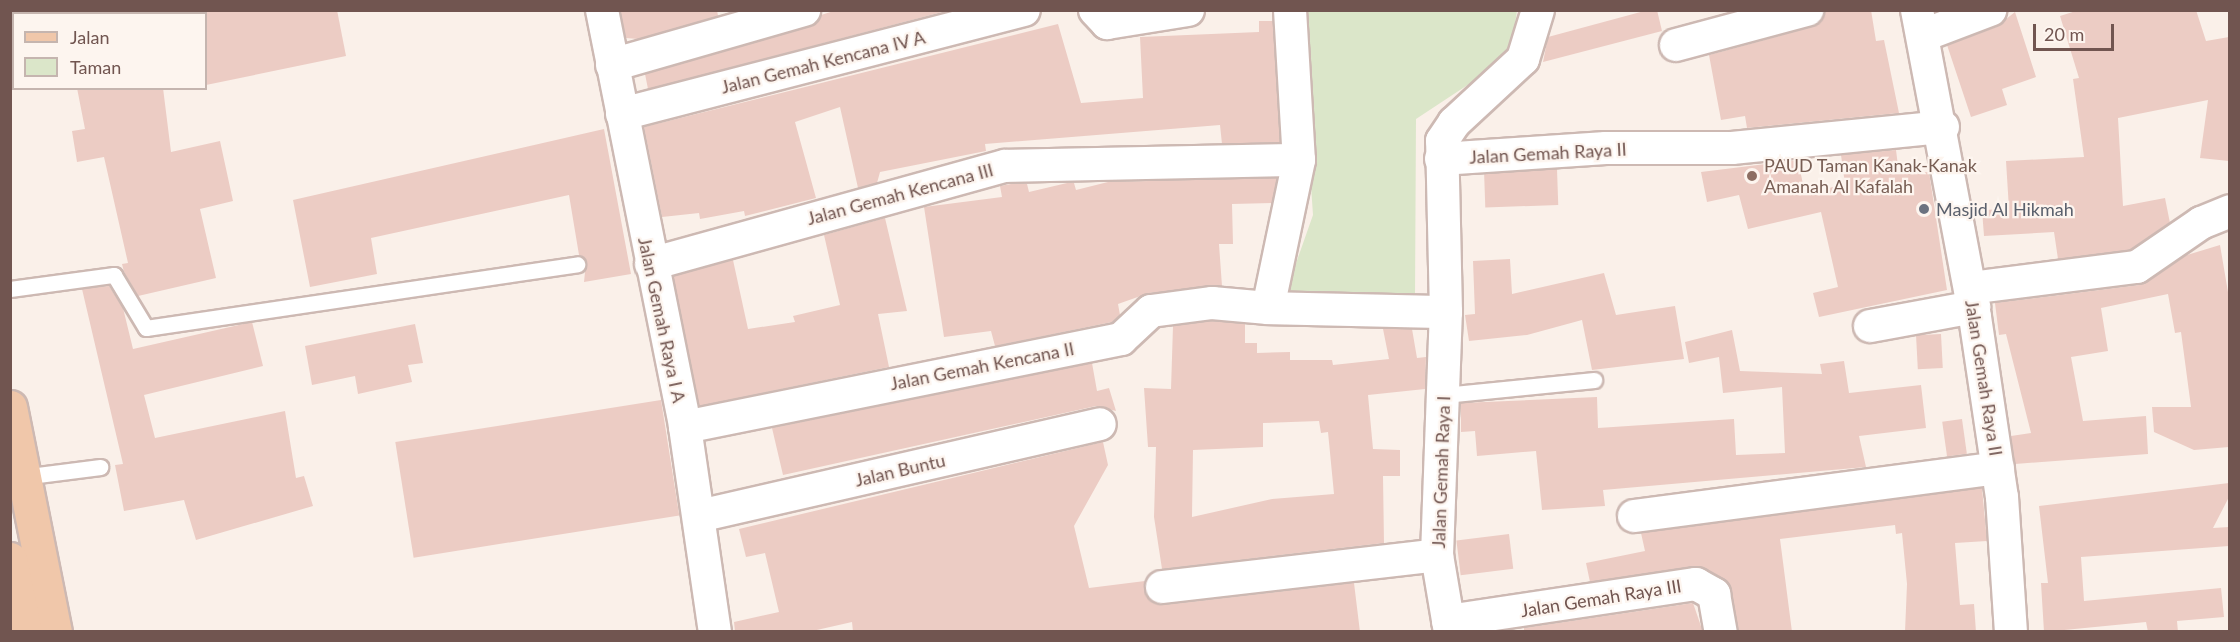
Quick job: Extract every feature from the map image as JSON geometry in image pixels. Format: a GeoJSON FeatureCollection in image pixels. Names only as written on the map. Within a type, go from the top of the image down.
{"type":"FeatureCollection","features":[{"type":"Feature","properties":{"kind":"main road"},"geometry":{"type":"LineString","coordinates":[[10,407],[17,478],[25,632]]}},
{"type":"Feature","properties":{"kind":"main road"},"geometry":{"type":"LineString","coordinates":[[20,553],[55,632]]}},
{"type":"Feature","properties":{"kind":"street","name":"Jalan Gemah Raya I A"},"geometry":{"type":"LineString","coordinates":[[602,10],[685,427],[715,632]]}},
{"type":"Feature","properties":{"kind":"street"},"geometry":{"type":"LineString","coordinates":[[612,65],[804,10]]}},
{"type":"Feature","properties":{"kind":"street","name":"Jalan Gemah Kencana IV A"},"geometry":{"type":"LineString","coordinates":[[622,114],[1024,10]]}},
{"type":"Feature","properties":{"kind":"street"},"geometry":{"type":"LineString","coordinates":[[1104,16],[1188,10]]}},
{"type":"Feature","properties":{"kind":"street"},"geometry":{"type":"LineString","coordinates":[[1268,308],[1299,160],[1290,10]]}},
{"type":"Feature","properties":{"kind":"street","name":"Jalan Gemah Raya I"},"geometry":{"type":"LineString","coordinates":[[1449,626],[1437,555],[1446,312],[1441,159],[1446,132],[1523,58],[1538,10]]}},
{"type":"Feature","properties":{"kind":"street"},"geometry":{"type":"LineString","coordinates":[[1676,45],[1807,10]]}},
{"type":"Feature","properties":{"kind":"street"},"geometry":{"type":"LineString","coordinates":[[1920,23],[1990,10]]}},
{"type":"Feature","properties":{"kind":"street","name":"Jalan Gemah Raya II"},"geometry":{"type":"LineString","coordinates":[[1920,23],[1942,127],[1972,298],[1998,468],[2011,632]]}},
{"type":"Feature","properties":{"kind":"street","name":"Jalan Gemah Raya II"},"geometry":{"type":"LineString","coordinates":[[1441,159],[1606,148],[1732,148],[1942,127]]}},
{"type":"Feature","properties":{"kind":"street","name":"Jalan Gemah Kencana III"},"geometry":{"type":"LineString","coordinates":[[651,264],[1005,166],[1299,160]]}},
{"type":"Feature","properties":{"kind":"street"},"geometry":{"type":"LineString","coordinates":[[1870,326],[1972,298],[2137,267],[2201,223],[2229,211]]}},
{"type":"Feature","properties":{"kind":"street","name":"Jalan Gemah Kencana II"},"geometry":{"type":"LineString","coordinates":[[685,427],[1121,339],[1151,311],[1212,303],[1268,308],[1446,312]]}},
{"type":"Feature","properties":{"kind":"street","name":"Jalan Buntu"},"geometry":{"type":"LineString","coordinates":[[699,516],[1100,424]]}},
{"type":"Feature","properties":{"kind":"street"},"geometry":{"type":"LineString","coordinates":[[1634,516],[1998,468]]}},
{"type":"Feature","properties":{"kind":"street"},"geometry":{"type":"LineString","coordinates":[[1162,587],[1437,555]]}},
{"type":"Feature","properties":{"kind":"street","name":"Jalan Gemah Raya III"},"geometry":{"type":"LineString","coordinates":[[1449,626],[1696,584],[1714,594],[1721,632]]}},
{"type":"Feature","properties":{"kind":"lane"},"geometry":{"type":"LineString","coordinates":[[10,289],[114,275],[146,328],[577,264]]}},
{"type":"Feature","properties":{"kind":"lane"},"geometry":{"type":"LineString","coordinates":[[1444,395],[1594,380]]}},
{"type":"Feature","properties":{"kind":"lane"},"geometry":{"type":"LineString","coordinates":[[17,478],[100,467]]}},
{"type":"Feature","properties":{"kind":"green space"},"geometry":{"type":"Polygon","coordinates":[[[1299,11],[1517,11],[1510,57],[1416,119],[1415,298],[1282,303],[1313,215],[1299,11]]]}},
{"type":"Feature","properties":{"kind":"building"},"geometry":{"type":"Polygon","coordinates":[[[206,10],[337,10],[346,56],[207,85],[206,10]]]}},
{"type":"Feature","properties":{"kind":"building"},"geometry":{"type":"Polygon","coordinates":[[[620,10],[717,10],[718,16],[638,39],[626,38],[620,10]]]}},
{"type":"Feature","properties":{"kind":"building"},"geometry":{"type":"Polygon","coordinates":[[[837,10],[950,10],[648,89],[645,74],[809,27],[821,15],[837,10]]]}},
{"type":"Feature","properties":{"kind":"building"},"geometry":{"type":"Polygon","coordinates":[[[1648,10],[1657,10],[1662,31],[1543,62],[1548,37],[1648,10]]]}},
{"type":"Feature","properties":{"kind":"building"},"geometry":{"type":"Polygon","coordinates":[[[1824,10],[1871,10],[1876,41],[1884,40],[1899,113],[1747,128],[1745,116],[1721,120],[1709,55],[1812,27],[1824,10]]]}},
{"type":"Feature","properties":{"kind":"building"},"geometry":{"type":"Polygon","coordinates":[[[2079,10],[2196,10],[2206,41],[2229,37],[2229,161],[2200,158],[2208,100],[2118,118],[2123,206],[2165,198],[2170,223],[2130,250],[2058,259],[2054,232],[1984,236],[1982,210],[2009,209],[2006,161],[2084,157],[2073,79],[2079,78],[2060,16],[2079,10]]]}},
{"type":"Feature","properties":{"kind":"building"},"geometry":{"type":"Polygon","coordinates":[[[2015,12],[2036,77],[2002,89],[2007,105],[1971,117],[1947,45],[1996,27],[2015,12]]]}},
{"type":"Feature","properties":{"kind":"building"},"geometry":{"type":"Polygon","coordinates":[[[1259,21],[1273,21],[1280,142],[1222,144],[1220,125],[985,144],[986,151],[880,172],[877,183],[858,188],[840,107],[795,122],[816,198],[745,216],[744,211],[700,219],[699,213],[662,217],[644,127],[1058,24],[1081,103],[1143,98],[1140,37],[1259,32],[1259,21]]]}},
{"type":"Feature","properties":{"kind":"building"},"geometry":{"type":"Polygon","coordinates":[[[77,90],[163,90],[171,152],[220,141],[233,201],[200,209],[216,278],[138,296],[122,264],[128,263],[104,157],[77,162],[72,131],[85,129],[77,90]]]}},
{"type":"Feature","properties":{"kind":"building"},"geometry":{"type":"Polygon","coordinates":[[[604,129],[631,274],[584,282],[586,262],[579,255],[569,195],[371,238],[377,274],[310,287],[293,200],[604,129]]]}},
{"type":"Feature","properties":{"kind":"building"},"geometry":{"type":"Polygon","coordinates":[[[1896,150],[1899,174],[1929,172],[1947,290],[1819,317],[1813,293],[1838,287],[1821,212],[1748,229],[1739,195],[1707,202],[1701,172],[1798,160],[1805,194],[1845,184],[1841,155],[1896,150]]]}},
{"type":"Feature","properties":{"kind":"building"},"geometry":{"type":"Polygon","coordinates":[[[1557,169],[1558,205],[1485,208],[1484,172],[1557,169]]]}},
{"type":"Feature","properties":{"kind":"building"},"geometry":{"type":"Polygon","coordinates":[[[1277,178],[1272,203],[1232,204],[1233,244],[1219,244],[1222,286],[1149,293],[1118,304],[1120,315],[1112,322],[995,346],[991,331],[944,337],[924,207],[1002,197],[1000,186],[1011,184],[1027,184],[1029,192],[1067,183],[1074,183],[1076,190],[1108,182],[1277,178]]]}},
{"type":"Feature","properties":{"kind":"building"},"geometry":{"type":"Polygon","coordinates":[[[885,218],[907,311],[878,314],[889,367],[699,406],[673,276],[733,260],[748,329],[795,322],[793,316],[840,305],[824,235],[885,218]]]}},
{"type":"Feature","properties":{"kind":"building"},"geometry":{"type":"Polygon","coordinates":[[[2220,245],[2229,298],[2229,447],[2194,450],[2154,432],[2152,407],[2191,407],[2181,332],[2175,333],[2168,294],[2101,308],[2108,351],[2071,357],[2083,421],[2146,416],[2148,454],[2015,464],[2011,436],[2031,433],[2006,334],[1999,335],[1995,303],[2139,285],[2187,255],[2220,245]]]}},
{"type":"Feature","properties":{"kind":"building"},"geometry":{"type":"Polygon","coordinates":[[[1510,259],[1512,294],[1604,273],[1616,315],[1675,306],[1684,359],[1592,370],[1582,320],[1527,335],[1469,341],[1465,315],[1475,314],[1473,261],[1510,259]]]}},
{"type":"Feature","properties":{"kind":"building"},"geometry":{"type":"Polygon","coordinates":[[[109,286],[123,308],[133,349],[252,322],[263,366],[144,395],[155,438],[285,411],[296,478],[304,476],[313,506],[196,540],[184,500],[124,511],[115,465],[123,464],[82,289],[109,286]]]}},
{"type":"Feature","properties":{"kind":"building"},"geometry":{"type":"Polygon","coordinates":[[[1212,321],[1245,324],[1245,343],[1257,343],[1257,353],[1290,352],[1290,360],[1332,360],[1333,365],[1389,359],[1383,329],[1412,329],[1417,358],[1426,357],[1425,389],[1368,395],[1373,449],[1400,450],[1400,476],[1383,476],[1384,543],[1162,569],[1154,517],[1156,447],[1148,447],[1144,388],[1171,389],[1173,326],[1212,321]],[[1319,421],[1263,423],[1263,447],[1193,450],[1192,517],[1272,499],[1334,494],[1328,432],[1321,433],[1319,421]]]}},
{"type":"Feature","properties":{"kind":"building"},"geometry":{"type":"Polygon","coordinates":[[[415,324],[423,363],[408,365],[412,382],[358,394],[355,376],[312,385],[305,346],[415,324]]]}},
{"type":"Feature","properties":{"kind":"building"},"geometry":{"type":"Polygon","coordinates":[[[1732,330],[1740,371],[1822,374],[1820,364],[1844,361],[1849,393],[1921,385],[1926,428],[1859,436],[1866,467],[1603,490],[1605,506],[1542,510],[1536,451],[1477,456],[1475,431],[1461,432],[1461,403],[1597,397],[1598,428],[1734,419],[1736,455],[1785,453],[1782,387],[1723,393],[1719,357],[1689,363],[1685,342],[1732,330]]]}},
{"type":"Feature","properties":{"kind":"building"},"geometry":{"type":"Polygon","coordinates":[[[1941,334],[1943,368],[1918,369],[1916,335],[1941,334]]]}},
{"type":"Feature","properties":{"kind":"building"},"geometry":{"type":"Polygon","coordinates":[[[1092,363],[1097,391],[1109,388],[1116,411],[1096,406],[783,475],[772,428],[1092,363]]]}},
{"type":"Feature","properties":{"kind":"building"},"geometry":{"type":"Polygon","coordinates":[[[661,400],[679,516],[414,558],[395,442],[661,400]]]}},
{"type":"Feature","properties":{"kind":"building"},"geometry":{"type":"Polygon","coordinates":[[[1962,419],[1967,454],[1947,456],[1942,422],[1962,419]]]}},
{"type":"Feature","properties":{"kind":"building"},"geometry":{"type":"Polygon","coordinates":[[[1103,442],[1108,465],[1074,526],[1089,588],[1145,581],[1148,598],[1164,605],[1354,583],[1360,632],[853,632],[852,622],[808,632],[735,632],[734,622],[779,612],[765,553],[746,557],[739,529],[1103,442]]]}},
{"type":"Feature","properties":{"kind":"building"},"geometry":{"type":"Polygon","coordinates":[[[2229,483],[2229,497],[2213,528],[2229,527],[2229,546],[2081,557],[2084,601],[2221,588],[2224,617],[2177,621],[2178,632],[2148,632],[2146,622],[2044,632],[2041,583],[2048,583],[2039,506],[2229,483]]]}},
{"type":"Feature","properties":{"kind":"building"},"geometry":{"type":"Polygon","coordinates":[[[1982,488],[1987,541],[1955,543],[1960,605],[1974,604],[1976,632],[1905,632],[1907,584],[1902,533],[1896,534],[1895,525],[1780,539],[1792,632],[1739,632],[1729,584],[1704,568],[1590,582],[1586,563],[1645,551],[1641,533],[1982,488]]]}},
{"type":"Feature","properties":{"kind":"building"},"geometry":{"type":"Polygon","coordinates":[[[1509,534],[1513,569],[1461,575],[1456,540],[1509,534]]]}},
{"type":"Feature","properties":{"kind":"building"},"geometry":{"type":"Polygon","coordinates":[[[1693,603],[1703,632],[1524,632],[1524,628],[1693,603]]]}},
{"type":"Feature","properties":{"kind":"place","name":"PAUD Taman Kanak-Kanak Amanah Al Kafalah"},"geometry":{"type":"Point","coordinates":[1752,176]}},
{"type":"Feature","properties":{"kind":"place","name":"Masjid Al Hikmah"},"geometry":{"type":"Point","coordinates":[1924,209]}}]}
